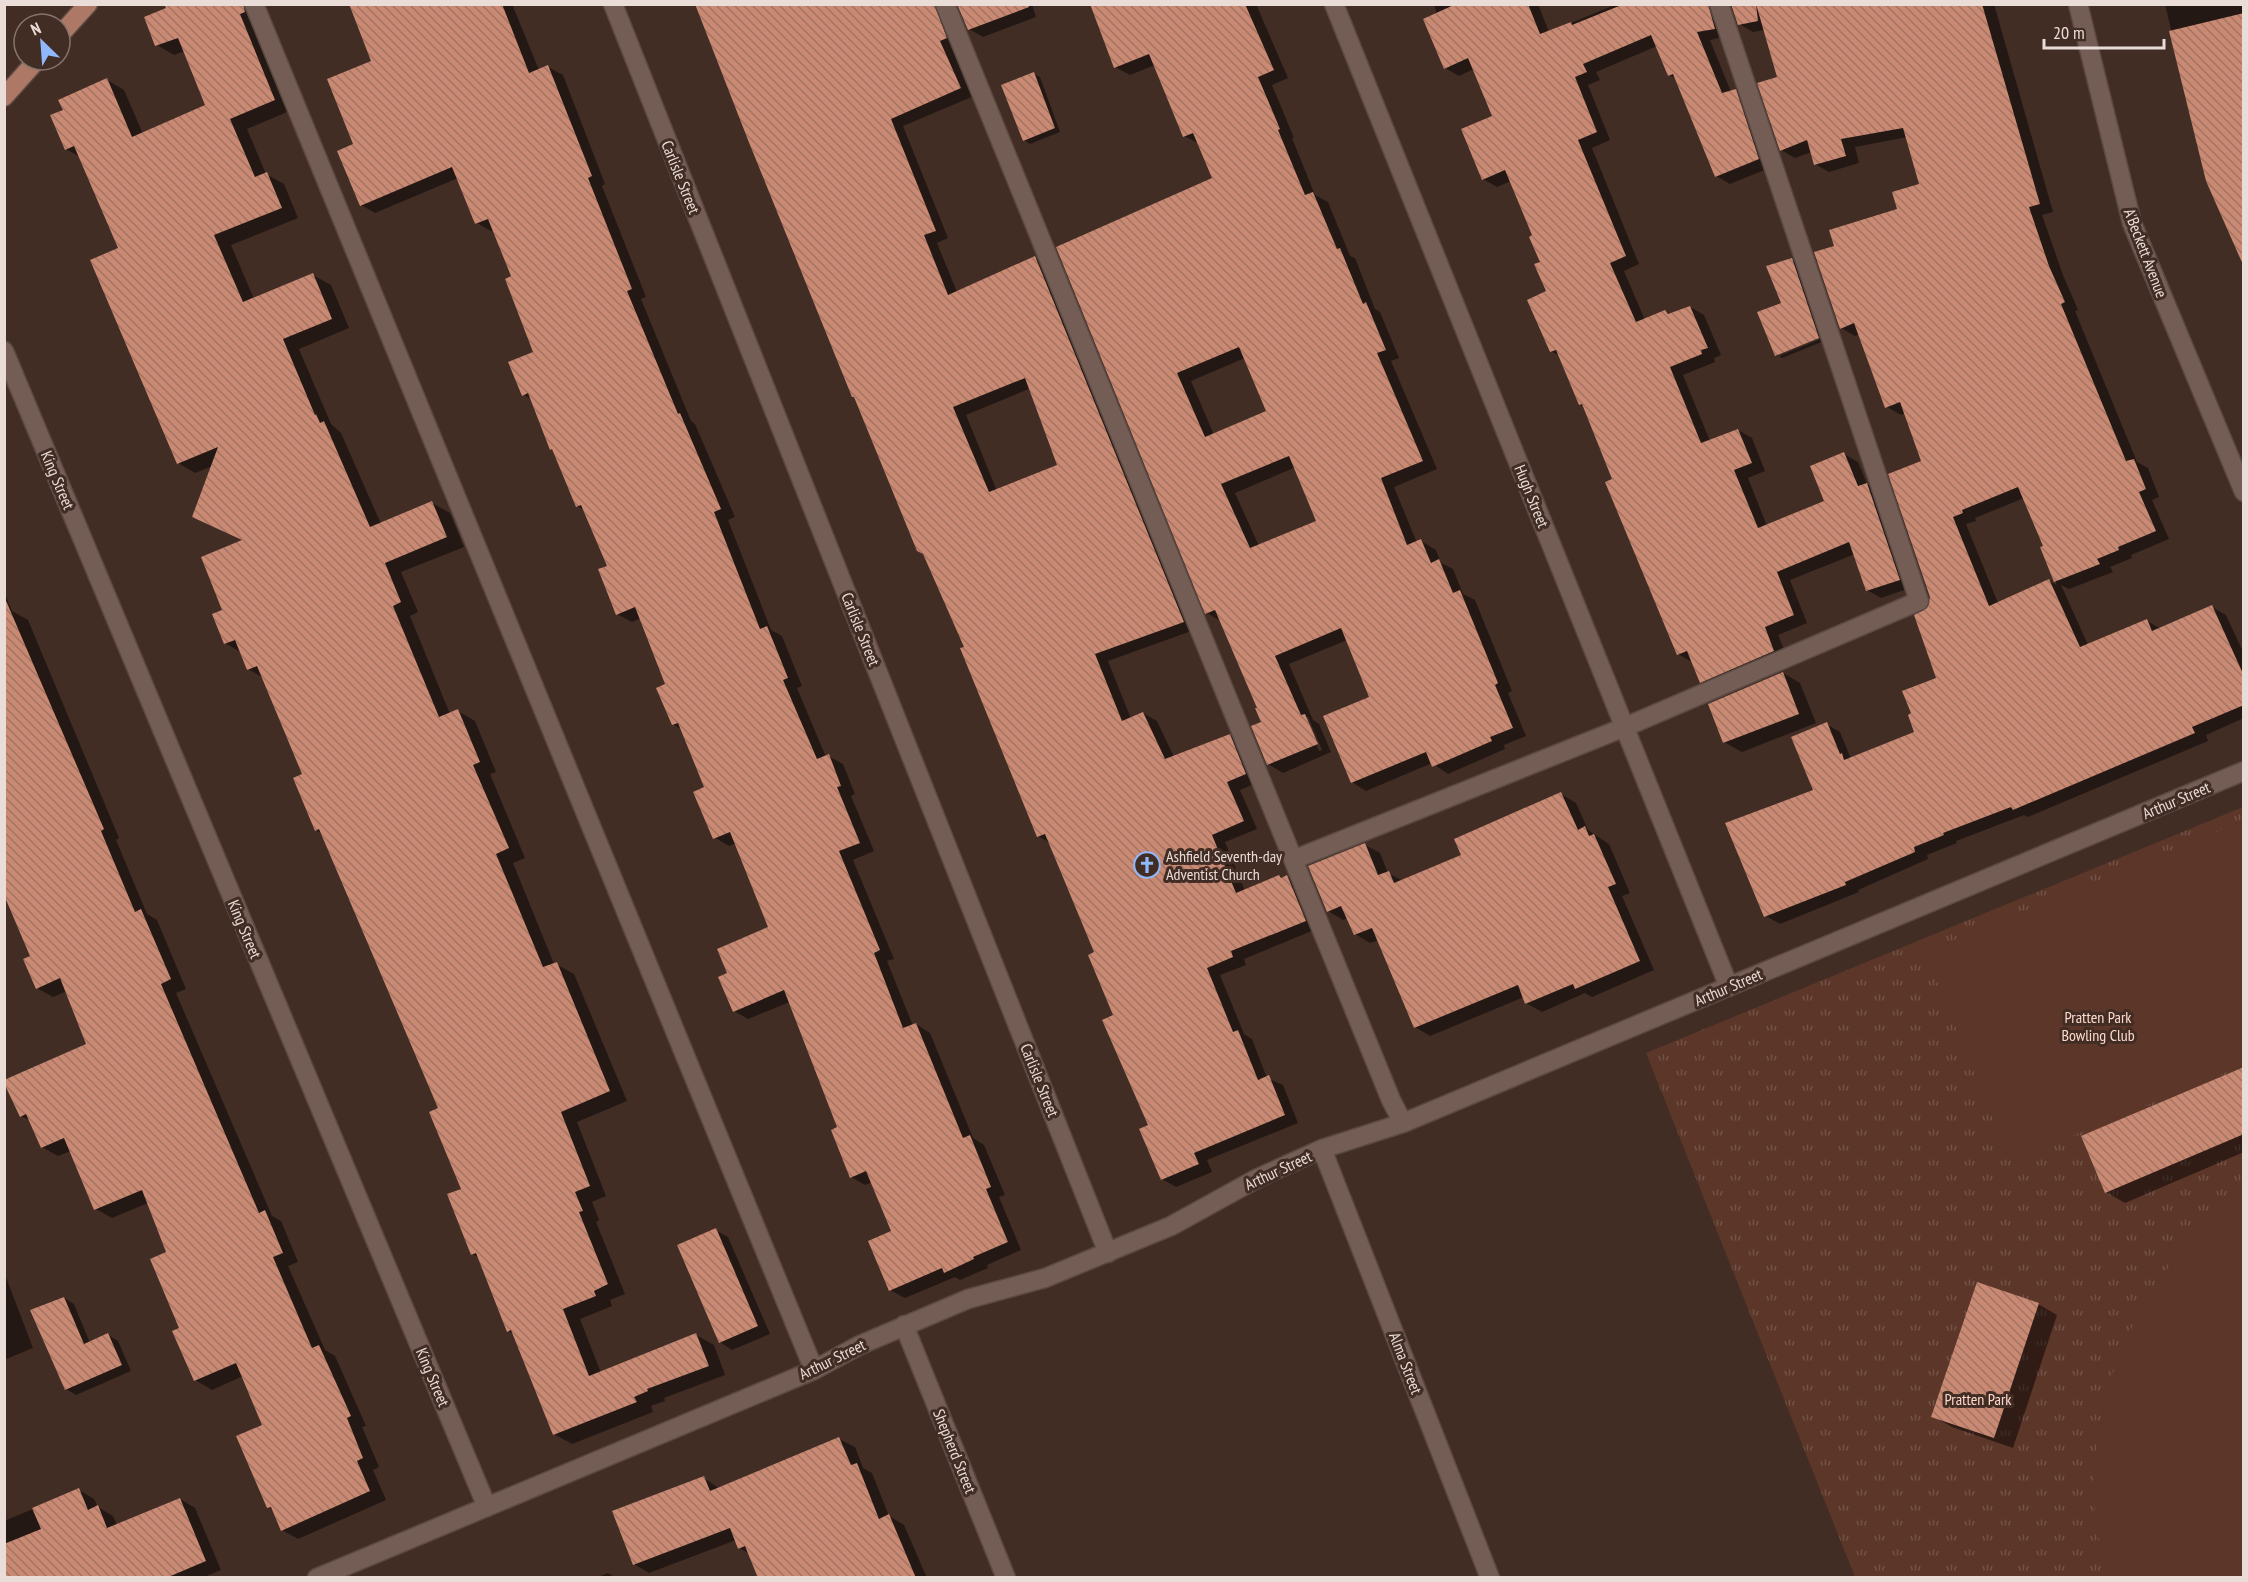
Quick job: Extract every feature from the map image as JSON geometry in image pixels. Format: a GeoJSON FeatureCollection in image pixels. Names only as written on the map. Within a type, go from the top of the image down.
{"type":"FeatureCollection","features":[{"type":"Feature","properties":{"kind":"main road"},"geometry":{"type":"LineString","coordinates":[[72,22],[88,4]]}},
{"type":"Feature","properties":{"kind":"main road"},"geometry":{"type":"LineString","coordinates":[[6,91],[26,72]]}},
{"type":"Feature","properties":{"kind":"street"},"geometry":{"type":"LineString","coordinates":[[254,4],[813,1370]]}},
{"type":"Feature","properties":{"kind":"street","name":"Carlisle Street"},"geometry":{"type":"LineString","coordinates":[[613,4],[1108,1253]]}},
{"type":"Feature","properties":{"kind":"street"},"geometry":{"type":"LineString","coordinates":[[945,4],[1295,859],[1391,1100],[1403,1123]]}},
{"type":"Feature","properties":{"kind":"street","name":"Hugh Street"},"geometry":{"type":"LineString","coordinates":[[1334,4],[1729,987]]}},
{"type":"Feature","properties":{"kind":"street"},"geometry":{"type":"LineString","coordinates":[[1295,859],[1625,727],[1919,601],[1719,4]]}},
{"type":"Feature","properties":{"kind":"street","name":"A'Beckett Avenue"},"geometry":{"type":"LineString","coordinates":[[2078,4],[2132,223],[2244,492]]}},
{"type":"Feature","properties":{"kind":"street","name":"King Street"},"geometry":{"type":"LineString","coordinates":[[4,351],[486,1507]]}},
{"type":"Feature","properties":{"kind":"street","name":"Arthur Street"},"geometry":{"type":"LineString","coordinates":[[317,1578],[813,1370],[904,1325],[968,1299],[1045,1278],[1171,1227],[1258,1178],[1322,1149],[1403,1123],[2244,771]]}},
{"type":"Feature","properties":{"kind":"street","name":"Alma Street"},"geometry":{"type":"LineString","coordinates":[[1322,1149],[1490,1578]]}},
{"type":"Feature","properties":{"kind":"street","name":"Shepherd Street"},"geometry":{"type":"LineString","coordinates":[[904,1325],[1006,1578]]}},
{"type":"Feature","properties":{"kind":"green space","name":"Pratten Park"},"geometry":{"type":"Polygon","coordinates":[[[2243,807],[2243,1577],[1855,1577],[1646,1053],[2243,807]]]}},
{"type":"Feature","properties":{"kind":"green space","name":"Pratten Park Bowling Club"},"geometry":{"type":"Polygon","coordinates":[[[2243,821],[2243,1065],[2011,1161],[1925,952],[2243,821]]]}},
{"type":"Feature","properties":{"kind":"green space"},"geometry":{"type":"Polygon","coordinates":[[[2243,1191],[2243,1577],[2106,1577],[2097,1527],[2094,1488],[2100,1424],[2109,1385],[2140,1312],[2161,1278],[2185,1246],[2243,1191]]]}},
{"type":"Feature","properties":{"kind":"building"},"geometry":{"type":"Polygon","coordinates":[[[164,4],[243,4],[245,12],[240,14],[275,100],[230,119],[255,177],[267,172],[282,208],[214,235],[243,302],[313,273],[332,319],[283,339],[315,415],[320,423],[324,421],[370,527],[432,501],[447,537],[385,563],[401,602],[393,606],[439,717],[458,709],[480,762],[473,765],[509,848],[496,854],[543,967],[557,962],[610,1091],[561,1112],[590,1186],[575,1192],[583,1211],[579,1212],[608,1284],[594,1291],[596,1296],[563,1309],[589,1376],[696,1333],[709,1366],[647,1389],[648,1391],[634,1397],[637,1402],[553,1435],[511,1330],[507,1332],[476,1253],[471,1255],[447,1194],[461,1189],[429,1112],[438,1108],[319,829],[315,831],[293,778],[302,774],[257,666],[247,670],[235,640],[224,644],[212,614],[222,610],[201,557],[242,540],[192,517],[218,447],[177,464],[90,260],[118,248],[74,146],[65,150],[50,115],[63,110],[58,100],[107,78],[132,137],[205,105],[178,38],[155,46],[144,17],[166,8],[164,4]]]}},
{"type":"Feature","properties":{"kind":"building"},"geometry":{"type":"Polygon","coordinates":[[[349,4],[502,4],[529,73],[548,65],[592,176],[588,178],[632,289],[627,291],[678,414],[680,413],[721,509],[714,512],[760,629],[767,626],[788,678],[783,680],[817,759],[829,754],[841,786],[837,787],[860,843],[839,851],[880,950],[874,953],[903,1028],[916,1023],[963,1138],[970,1135],[991,1187],[986,1189],[1008,1242],[944,1273],[942,1268],[889,1291],[868,1241],[891,1231],[866,1171],[850,1178],[831,1130],[837,1127],[784,990],[733,1012],[718,977],[727,973],[717,949],[768,927],[730,832],[713,839],[693,792],[704,787],[678,723],[672,725],[656,688],[665,684],[635,607],[616,615],[598,569],[607,566],[581,505],[576,507],[552,449],[550,450],[528,393],[522,396],[508,362],[533,352],[505,279],[511,276],[488,219],[475,224],[452,167],[360,206],[337,151],[353,144],[327,79],[371,61],[349,4]]]}},
{"type":"Feature","properties":{"kind":"building"},"geometry":{"type":"Polygon","coordinates":[[[695,4],[934,4],[947,38],[940,41],[961,88],[891,119],[936,231],[924,235],[948,295],[1035,256],[1184,622],[1095,654],[1122,721],[1143,712],[1165,759],[1230,734],[1246,774],[1227,782],[1244,821],[1212,835],[1236,893],[1279,875],[1281,878],[1287,875],[1306,921],[1231,951],[1233,957],[1207,968],[1233,1032],[1238,1030],[1258,1080],[1269,1075],[1285,1115],[1194,1153],[1199,1164],[1161,1180],[1139,1129],[1148,1125],[1102,1020],[1113,1015],[1088,955],[1094,952],[1045,834],[1037,837],[960,648],[964,647],[923,554],[917,551],[748,140],[695,4]],[[1025,378],[953,407],[989,492],[1057,465],[1025,378]]]}},
{"type":"Feature","properties":{"kind":"building"},"geometry":{"type":"Polygon","coordinates":[[[957,4],[1028,4],[1029,7],[968,30],[957,4]]]}},
{"type":"Feature","properties":{"kind":"building"},"geometry":{"type":"Polygon","coordinates":[[[1090,4],[1245,4],[1274,70],[1258,77],[1280,129],[1278,130],[1305,195],[1313,192],[1337,249],[1340,248],[1363,304],[1366,302],[1386,350],[1377,353],[1423,461],[1381,478],[1407,545],[1421,539],[1431,563],[1439,559],[1453,593],[1460,590],[1498,683],[1495,685],[1513,728],[1490,737],[1492,741],[1432,767],[1426,752],[1351,783],[1323,716],[1369,697],[1341,628],[1275,656],[1301,715],[1305,714],[1318,744],[1267,765],[1251,726],[1261,722],[1255,708],[1257,708],[1215,610],[1205,614],[1056,247],[1212,178],[1193,133],[1183,137],[1149,54],[1114,68],[1090,4]],[[1239,347],[1177,373],[1205,437],[1266,411],[1239,347]],[[1289,456],[1221,484],[1250,548],[1316,521],[1289,456]]]}},
{"type":"Feature","properties":{"kind":"building"},"geometry":{"type":"Polygon","coordinates":[[[1456,4],[1528,4],[1540,34],[1571,22],[1572,25],[1624,4],[1708,4],[1715,29],[1697,32],[1722,93],[1736,89],[1759,159],[1715,177],[1673,74],[1668,76],[1651,35],[1583,64],[1587,72],[1575,77],[1597,132],[1578,140],[1626,256],[1610,263],[1636,322],[1665,310],[1668,314],[1690,306],[1708,348],[1701,350],[1702,354],[1670,367],[1701,443],[1738,429],[1752,463],[1734,470],[1758,528],[1824,501],[1810,466],[1844,452],[1858,486],[1867,483],[1900,580],[1866,591],[1849,542],[1777,572],[1794,615],[1765,627],[1774,651],[1700,683],[1687,651],[1677,655],[1605,482],[1612,479],[1582,404],[1579,405],[1556,350],[1550,352],[1527,300],[1546,291],[1534,264],[1540,262],[1529,237],[1532,235],[1505,170],[1482,180],[1461,129],[1492,116],[1468,58],[1444,69],[1423,19],[1456,4]]]}},
{"type":"Feature","properties":{"kind":"building"},"geometry":{"type":"Polygon","coordinates":[[[1731,4],[1756,4],[1758,21],[1738,25],[1731,4]]]}},
{"type":"Feature","properties":{"kind":"building"},"geometry":{"type":"Polygon","coordinates":[[[1756,4],[1982,4],[2040,204],[2029,207],[2049,266],[2065,302],[2061,304],[2126,461],[2134,459],[2146,489],[2139,492],[2156,531],[2118,547],[2119,550],[2097,559],[2100,564],[2054,582],[2040,547],[2043,546],[2018,487],[1962,510],[1963,513],[1953,517],[1989,606],[2049,579],[2080,647],[2147,619],[2152,631],[2212,605],[2244,676],[2244,705],[2192,727],[2195,733],[2013,810],[2011,807],[1943,833],[1944,835],[1914,847],[1915,852],[1845,882],[1846,885],[1764,917],[1725,823],[1813,790],[1791,737],[1827,722],[1844,760],[1914,732],[1908,715],[1911,713],[1902,691],[1936,678],[1914,615],[1927,608],[1930,597],[1888,474],[1921,461],[1900,402],[1885,408],[1854,323],[1840,329],[1814,252],[1834,246],[1829,230],[1897,209],[1892,192],[1919,184],[1903,128],[1841,139],[1846,156],[1814,165],[1807,140],[1780,151],[1757,83],[1777,77],[1756,4]]]}},
{"type":"Feature","properties":{"kind":"building"},"geometry":{"type":"Polygon","coordinates":[[[2244,13],[2244,267],[2206,181],[2169,31],[2244,13]]]}},
{"type":"Feature","properties":{"kind":"building"},"geometry":{"type":"Polygon","coordinates":[[[1034,72],[1055,128],[1023,141],[1001,85],[1034,72]]]}},
{"type":"Feature","properties":{"kind":"building"},"geometry":{"type":"Polygon","coordinates":[[[1792,258],[1819,338],[1775,356],[1757,312],[1781,303],[1766,266],[1792,258]]]}},
{"type":"Feature","properties":{"kind":"building"},"geometry":{"type":"Polygon","coordinates":[[[4,596],[104,829],[101,831],[135,912],[141,909],[171,979],[161,984],[259,1213],[265,1210],[283,1253],[273,1257],[312,1348],[319,1345],[351,1416],[347,1418],[363,1458],[357,1461],[370,1491],[281,1531],[271,1507],[267,1508],[236,1436],[262,1425],[236,1363],[194,1381],[172,1331],[179,1328],[150,1259],[166,1252],[142,1190],[94,1210],[64,1138],[41,1148],[26,1114],[20,1117],[4,1083],[4,1080],[86,1044],[60,978],[36,989],[23,959],[30,956],[4,895],[4,596]]]}},
{"type":"Feature","properties":{"kind":"building"},"geometry":{"type":"Polygon","coordinates":[[[1783,672],[1799,714],[1723,743],[1708,704],[1783,672]]]}},
{"type":"Feature","properties":{"kind":"building"},"geometry":{"type":"Polygon","coordinates":[[[1561,792],[1578,830],[1585,826],[1589,836],[1594,834],[1616,884],[1608,887],[1640,961],[1575,989],[1573,984],[1525,1004],[1518,985],[1414,1028],[1372,928],[1354,935],[1341,906],[1327,912],[1308,866],[1365,843],[1378,875],[1389,871],[1394,883],[1461,855],[1454,839],[1561,792]]]}},
{"type":"Feature","properties":{"kind":"building"},"geometry":{"type":"Polygon","coordinates":[[[2244,1067],[2244,1134],[2105,1193],[2081,1136],[2244,1067]]]}},
{"type":"Feature","properties":{"kind":"building"},"geometry":{"type":"Polygon","coordinates":[[[716,1228],[758,1326],[719,1343],[677,1245],[716,1228]]]}},
{"type":"Feature","properties":{"kind":"building"},"geometry":{"type":"Polygon","coordinates":[[[1977,1282],[2039,1303],[1994,1438],[1931,1417],[1977,1282]]]}},
{"type":"Feature","properties":{"kind":"building"},"geometry":{"type":"Polygon","coordinates":[[[64,1297],[84,1344],[108,1333],[122,1365],[65,1390],[30,1310],[64,1297]]]}},
{"type":"Feature","properties":{"kind":"building"},"geometry":{"type":"Polygon","coordinates":[[[839,1437],[851,1465],[857,1463],[879,1519],[889,1514],[916,1578],[758,1578],[745,1546],[738,1549],[730,1528],[633,1565],[612,1511],[704,1476],[710,1491],[839,1437]]]}},
{"type":"Feature","properties":{"kind":"building"},"geometry":{"type":"Polygon","coordinates":[[[79,1488],[88,1510],[98,1505],[107,1528],[180,1498],[206,1561],[166,1578],[4,1578],[4,1544],[41,1529],[32,1508],[79,1488]]]}},
{"type":"Feature","properties":{"kind":"place","name":"Ashfield Seventh-day Adventist Church"},"geometry":{"type":"Point","coordinates":[1147,865]}}]}
